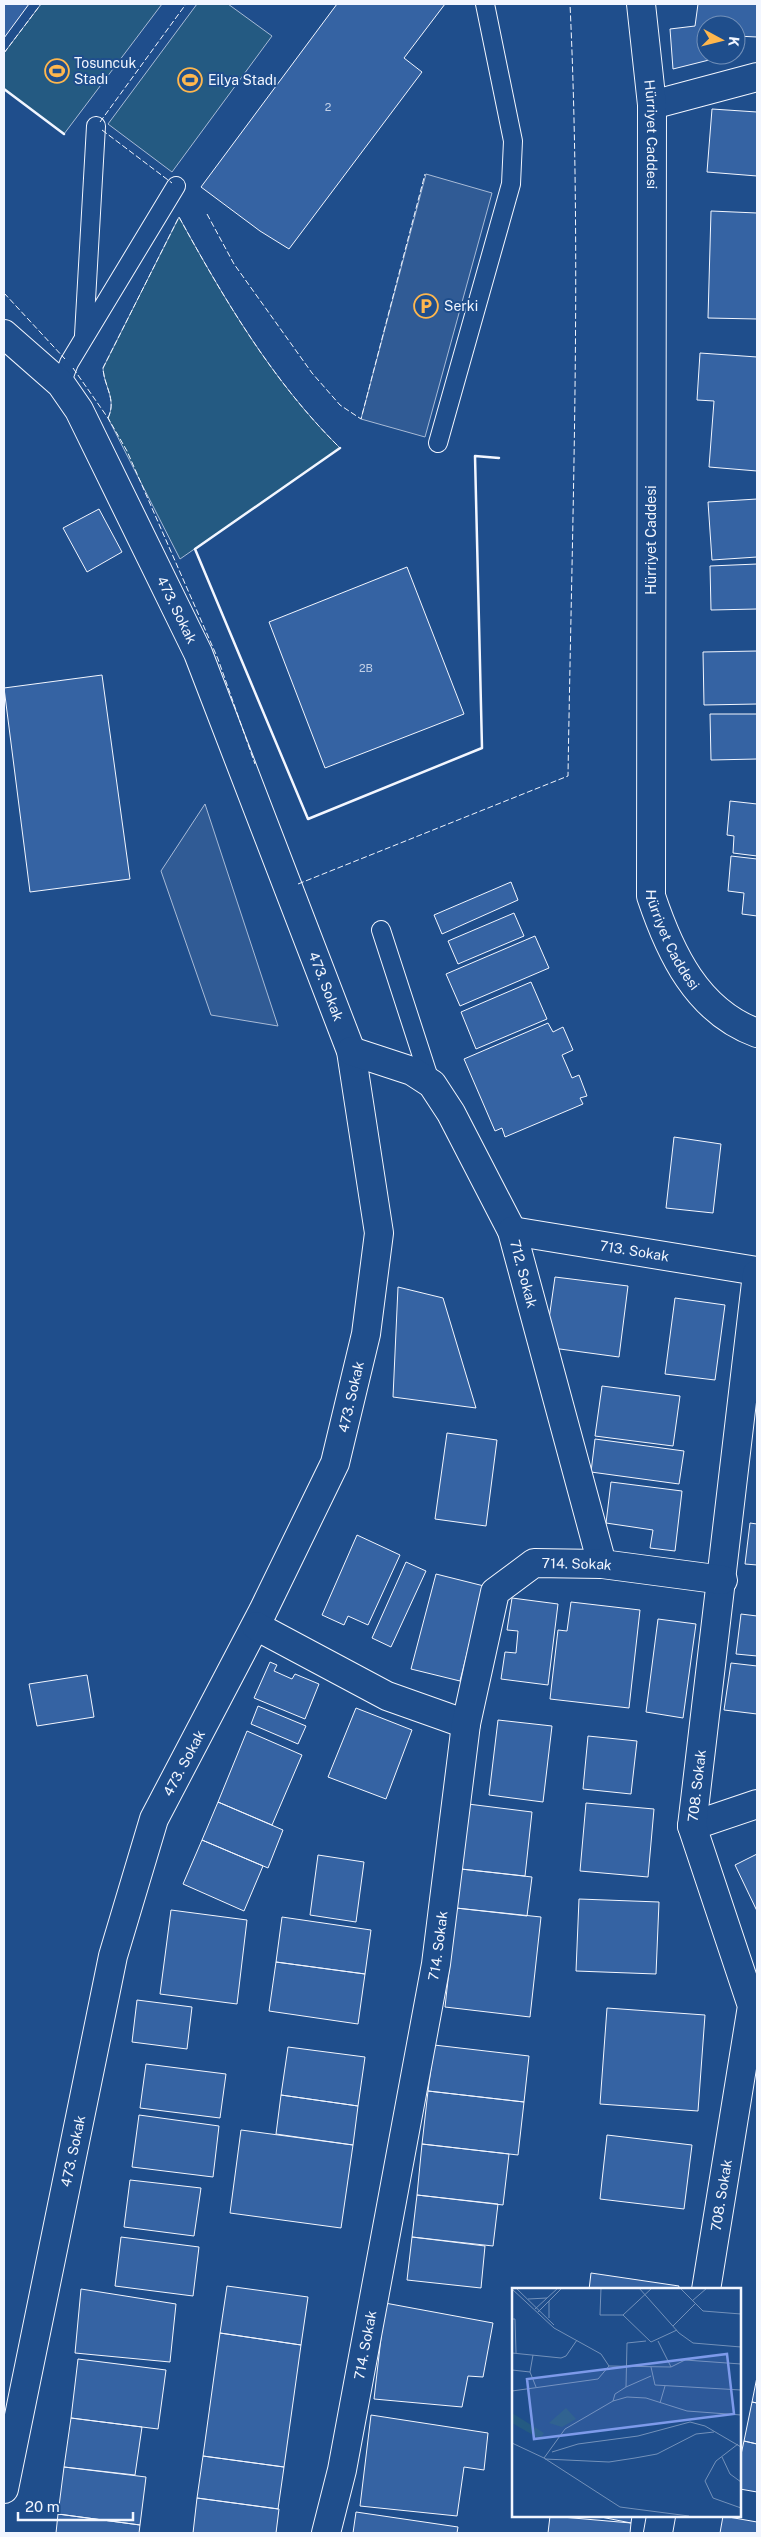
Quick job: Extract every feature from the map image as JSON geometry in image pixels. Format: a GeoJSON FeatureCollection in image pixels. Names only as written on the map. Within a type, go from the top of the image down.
{"type":"FeatureCollection","features":[{"type":"Feature","properties":{"kind":"street","name":"Hürriyet Caddesi"},"geometry":{"type":"LineString","coordinates":[[641,4],[652,105],[651,896],[666,940],[686,976],[718,1012],[757,1033]]}},
{"type":"Feature","properties":{"kind":"street"},"geometry":{"type":"LineString","coordinates":[[652,105],[757,77]]}},
{"type":"Feature","properties":{"kind":"street","name":"473. Sokak"},"geometry":{"type":"LineString","coordinates":[[4,334],[61,384],[79,410],[198,653],[351,1051],[379,1233],[366,1334],[336,1463],[256,1626],[154,1819],[113,1956],[4,2489]]}},
{"type":"Feature","properties":{"kind":"street","name":"712. Sokak"},"geometry":{"type":"LineString","coordinates":[[351,1051],[412,1071],[432,1084],[451,1113],[512,1231],[602,1564]]}},
{"type":"Feature","properties":{"kind":"street","name":"713. Sokak"},"geometry":{"type":"LineString","coordinates":[[512,1231],[757,1273]]}},
{"type":"Feature","properties":{"kind":"street","name":"708. Sokak"},"geometry":{"type":"LineString","coordinates":[[706,2288],[752,2006],[692,1826],[723,1580],[757,1273]]}},
{"type":"Feature","properties":{"kind":"street","name":"714. Sokak"},"geometry":{"type":"LineString","coordinates":[[326,2533],[344,2461],[436,1964],[466,1724],[495,1592],[534,1563],[602,1564],[723,1580]]}},
{"type":"Feature","properties":{"kind":"street"},"geometry":{"type":"LineString","coordinates":[[256,1626],[387,1696],[466,1724]]}},
{"type":"Feature","properties":{"kind":"street"},"geometry":{"type":"LineString","coordinates":[[692,1826],[757,1804]]}},
{"type":"Feature","properties":{"kind":"street"},"geometry":{"type":"LineString","coordinates":[[658,2533],[661,2517]]}},
{"type":"Feature","properties":{"kind":"lane"},"geometry":{"type":"LineString","coordinates":[[438,443],[511,184],[514,162],[513,142],[485,4]]}},
{"type":"Feature","properties":{"kind":"lane"},"geometry":{"type":"LineString","coordinates":[[84,339],[96,126]]}},
{"type":"Feature","properties":{"kind":"lane"},"geometry":{"type":"LineString","coordinates":[[61,384],[69,363],[176,186]]}},
{"type":"Feature","properties":{"kind":"lane"},"geometry":{"type":"LineString","coordinates":[[381,930],[432,1084]]}},
{"type":"Feature","properties":{"kind":"shaded area","name":"Tosuncuk Stadı"},"geometry":{"type":"Polygon","coordinates":[[[41,4],[162,4],[64,134],[4,89],[4,53],[41,4]]]}},
{"type":"Feature","properties":{"kind":"shaded area","name":"Eilya Stadı"},"geometry":{"type":"Polygon","coordinates":[[[197,4],[228,4],[272,36],[172,172],[108,124],[197,4]]]}},
{"type":"Feature","properties":{"kind":"shaded area","name":"Serki"},"geometry":{"type":"Polygon","coordinates":[[[426,174],[492,193],[425,437],[361,419],[426,174]]]}},
{"type":"Feature","properties":{"kind":"shaded area"},"geometry":{"type":"Polygon","coordinates":[[[179,217],[232,309],[271,368],[293,396],[340,448],[180,559],[108,418],[111,399],[103,368],[179,217]]]}},
{"type":"Feature","properties":{"kind":"shaded area"},"geometry":{"type":"Polygon","coordinates":[[[205,804],[278,1026],[211,1015],[161,871],[205,804]]]}},
{"type":"Feature","properties":{"kind":"building"},"geometry":{"type":"Polygon","coordinates":[[[4,4],[29,4],[4,38],[4,4]]]}},
{"type":"Feature","properties":{"kind":"building"},"geometry":{"type":"Polygon","coordinates":[[[337,4],[445,4],[404,58],[422,72],[289,249],[260,231],[201,187],[337,4]]]}},
{"type":"Feature","properties":{"kind":"building"},"geometry":{"type":"Polygon","coordinates":[[[698,4],[757,4],[757,37],[746,36],[746,15],[696,15],[698,4]]]}},
{"type":"Feature","properties":{"kind":"building"},"geometry":{"type":"Polygon","coordinates":[[[696,19],[696,63],[673,69],[670,29],[695,26],[696,19]]]}},
{"type":"Feature","properties":{"kind":"building"},"geometry":{"type":"Polygon","coordinates":[[[712,109],[757,112],[757,176],[707,172],[712,109]]]}},
{"type":"Feature","properties":{"kind":"building"},"geometry":{"type":"Polygon","coordinates":[[[711,211],[757,213],[757,319],[708,318],[711,211]]]}},
{"type":"Feature","properties":{"kind":"building"},"geometry":{"type":"Polygon","coordinates":[[[700,353],[757,357],[757,471],[709,467],[714,401],[697,400],[700,353]]]}},
{"type":"Feature","properties":{"kind":"building"},"geometry":{"type":"Polygon","coordinates":[[[757,499],[757,557],[712,560],[708,502],[757,499]]]}},
{"type":"Feature","properties":{"kind":"building"},"geometry":{"type":"Polygon","coordinates":[[[99,509],[122,552],[87,572],[63,528],[99,509]]]}},
{"type":"Feature","properties":{"kind":"building"},"geometry":{"type":"Polygon","coordinates":[[[757,564],[757,609],[711,610],[710,566],[757,564]]]}},
{"type":"Feature","properties":{"kind":"building"},"geometry":{"type":"Polygon","coordinates":[[[407,567],[464,714],[325,768],[269,622],[407,567]]]}},
{"type":"Feature","properties":{"kind":"building"},"geometry":{"type":"Polygon","coordinates":[[[757,651],[757,704],[704,705],[703,652],[757,651]]]}},
{"type":"Feature","properties":{"kind":"building"},"geometry":{"type":"Polygon","coordinates":[[[102,675],[130,879],[30,892],[4,688],[102,675]]]}},
{"type":"Feature","properties":{"kind":"building"},"geometry":{"type":"Polygon","coordinates":[[[710,714],[757,714],[757,759],[711,760],[710,714]]]}},
{"type":"Feature","properties":{"kind":"building"},"geometry":{"type":"Polygon","coordinates":[[[730,801],[757,804],[757,856],[733,853],[734,836],[727,835],[730,801]]]}},
{"type":"Feature","properties":{"kind":"building"},"geometry":{"type":"Polygon","coordinates":[[[731,856],[757,859],[757,916],[742,914],[744,893],[728,891],[731,856]]]}},
{"type":"Feature","properties":{"kind":"building"},"geometry":{"type":"Polygon","coordinates":[[[511,882],[518,900],[442,934],[434,915],[511,882]]]}},
{"type":"Feature","properties":{"kind":"building"},"geometry":{"type":"Polygon","coordinates":[[[514,913],[524,936],[458,964],[448,941],[514,913]]]}},
{"type":"Feature","properties":{"kind":"building"},"geometry":{"type":"Polygon","coordinates":[[[535,936],[549,968],[460,1006],[446,974],[535,936]]]}},
{"type":"Feature","properties":{"kind":"building"},"geometry":{"type":"Polygon","coordinates":[[[531,982],[547,1019],[476,1049],[461,1012],[531,982]]]}},
{"type":"Feature","properties":{"kind":"building"},"geometry":{"type":"Polygon","coordinates":[[[548,1023],[553,1032],[563,1027],[573,1050],[562,1055],[572,1078],[579,1075],[587,1096],[580,1098],[583,1104],[505,1137],[502,1128],[495,1131],[464,1059],[548,1023]]]}},
{"type":"Feature","properties":{"kind":"building"},"geometry":{"type":"Polygon","coordinates":[[[674,1137],[721,1144],[713,1213],[666,1208],[674,1137]]]}},
{"type":"Feature","properties":{"kind":"building"},"geometry":{"type":"Polygon","coordinates":[[[555,1277],[628,1286],[619,1357],[545,1347],[555,1277]]]}},
{"type":"Feature","properties":{"kind":"building"},"geometry":{"type":"Polygon","coordinates":[[[398,1287],[443,1298],[476,1408],[393,1397],[398,1287]]]}},
{"type":"Feature","properties":{"kind":"building"},"geometry":{"type":"Polygon","coordinates":[[[675,1298],[725,1305],[715,1380],[665,1374],[675,1298]]]}},
{"type":"Feature","properties":{"kind":"building"},"geometry":{"type":"Polygon","coordinates":[[[602,1386],[680,1396],[673,1446],[595,1436],[602,1386]]]}},
{"type":"Feature","properties":{"kind":"building"},"geometry":{"type":"Polygon","coordinates":[[[447,1433],[497,1440],[486,1526],[435,1519],[447,1433]]]}},
{"type":"Feature","properties":{"kind":"building"},"geometry":{"type":"Polygon","coordinates":[[[595,1439],[684,1451],[679,1484],[591,1472],[595,1439]]]}},
{"type":"Feature","properties":{"kind":"building"},"geometry":{"type":"Polygon","coordinates":[[[611,1482],[682,1491],[675,1551],[650,1548],[653,1530],[606,1523],[611,1482]]]}},
{"type":"Feature","properties":{"kind":"building"},"geometry":{"type":"Polygon","coordinates":[[[750,1523],[757,1524],[757,1565],[745,1564],[750,1523]]]}},
{"type":"Feature","properties":{"kind":"building"},"geometry":{"type":"Polygon","coordinates":[[[357,1535],[400,1555],[368,1625],[348,1616],[344,1625],[322,1615],[357,1535]]]}},
{"type":"Feature","properties":{"kind":"building"},"geometry":{"type":"Polygon","coordinates":[[[406,1562],[426,1571],[391,1647],[372,1638],[406,1562]]]}},
{"type":"Feature","properties":{"kind":"building"},"geometry":{"type":"Polygon","coordinates":[[[436,1574],[484,1586],[460,1681],[411,1669],[436,1574]]]}},
{"type":"Feature","properties":{"kind":"building"},"geometry":{"type":"Polygon","coordinates":[[[512,1598],[558,1604],[548,1685],[501,1679],[505,1652],[516,1653],[518,1631],[507,1630],[512,1598]]]}},
{"type":"Feature","properties":{"kind":"building"},"geometry":{"type":"Polygon","coordinates":[[[571,1602],[640,1610],[629,1708],[550,1699],[558,1630],[567,1631],[571,1602]]]}},
{"type":"Feature","properties":{"kind":"building"},"geometry":{"type":"Polygon","coordinates":[[[741,1614],[757,1616],[757,1656],[736,1654],[741,1614]]]}},
{"type":"Feature","properties":{"kind":"building"},"geometry":{"type":"Polygon","coordinates":[[[658,1619],[696,1624],[683,1718],[646,1712],[658,1619]]]}},
{"type":"Feature","properties":{"kind":"building"},"geometry":{"type":"Polygon","coordinates":[[[270,1662],[277,1665],[274,1671],[292,1679],[295,1674],[319,1684],[305,1719],[254,1698],[270,1662]]]}},
{"type":"Feature","properties":{"kind":"building"},"geometry":{"type":"Polygon","coordinates":[[[731,1663],[757,1666],[757,1714],[724,1710],[731,1663]]]}},
{"type":"Feature","properties":{"kind":"building"},"geometry":{"type":"Polygon","coordinates":[[[87,1675],[94,1717],[37,1726],[29,1684],[87,1675]]]}},
{"type":"Feature","properties":{"kind":"building"},"geometry":{"type":"Polygon","coordinates":[[[258,1706],[306,1726],[298,1744],[251,1724],[258,1706]]]}},
{"type":"Feature","properties":{"kind":"building"},"geometry":{"type":"Polygon","coordinates":[[[356,1708],[412,1730],[386,1799],[328,1777],[356,1708]]]}},
{"type":"Feature","properties":{"kind":"building"},"geometry":{"type":"Polygon","coordinates":[[[498,1720],[552,1726],[543,1802],[489,1795],[498,1720]]]}},
{"type":"Feature","properties":{"kind":"building"},"geometry":{"type":"Polygon","coordinates":[[[247,1731],[302,1755],[272,1825],[218,1802],[247,1731]]]}},
{"type":"Feature","properties":{"kind":"building"},"geometry":{"type":"Polygon","coordinates":[[[588,1736],[637,1741],[631,1794],[583,1789],[588,1736]]]}},
{"type":"Feature","properties":{"kind":"building"},"geometry":{"type":"Polygon","coordinates":[[[218,1802],[283,1830],[268,1868],[202,1840],[218,1802]]]}},
{"type":"Feature","properties":{"kind":"building"},"geometry":{"type":"Polygon","coordinates":[[[586,1803],[654,1809],[648,1877],[580,1871],[586,1803]]]}},
{"type":"Feature","properties":{"kind":"building"},"geometry":{"type":"Polygon","coordinates":[[[468,1804],[532,1812],[525,1876],[461,1869],[468,1804]]]}},
{"type":"Feature","properties":{"kind":"building"},"geometry":{"type":"Polygon","coordinates":[[[202,1840],[263,1866],[244,1911],[183,1884],[202,1840]]]}},
{"type":"Feature","properties":{"kind":"building"},"geometry":{"type":"Polygon","coordinates":[[[757,1854],[757,1911],[735,1865],[757,1854]]]}},
{"type":"Feature","properties":{"kind":"building"},"geometry":{"type":"Polygon","coordinates":[[[318,1855],[364,1862],[356,1922],[310,1915],[318,1855]]]}},
{"type":"Feature","properties":{"kind":"building"},"geometry":{"type":"Polygon","coordinates":[[[461,1869],[532,1877],[527,1916],[456,1908],[461,1869]]]}},
{"type":"Feature","properties":{"kind":"building"},"geometry":{"type":"Polygon","coordinates":[[[579,1899],[659,1902],[656,1974],[576,1971],[579,1899]]]}},
{"type":"Feature","properties":{"kind":"building"},"geometry":{"type":"Polygon","coordinates":[[[456,1908],[541,1917],[530,2017],[445,2007],[456,1908]]]}},
{"type":"Feature","properties":{"kind":"building"},"geometry":{"type":"Polygon","coordinates":[[[171,1910],[247,1920],[237,2004],[160,1994],[171,1910]]]}},
{"type":"Feature","properties":{"kind":"building"},"geometry":{"type":"Polygon","coordinates":[[[282,1917],[371,1930],[365,1974],[276,1962],[282,1917]]]}},
{"type":"Feature","properties":{"kind":"building"},"geometry":{"type":"Polygon","coordinates":[[[276,1962],[365,1974],[358,2024],[269,2011],[276,1962]]]}},
{"type":"Feature","properties":{"kind":"building"},"geometry":{"type":"Polygon","coordinates":[[[137,2000],[192,2007],[187,2049],[132,2042],[137,2000]]]}},
{"type":"Feature","properties":{"kind":"building"},"geometry":{"type":"Polygon","coordinates":[[[607,2008],[705,2015],[698,2111],[600,2104],[607,2008]]]}},
{"type":"Feature","properties":{"kind":"building"},"geometry":{"type":"Polygon","coordinates":[[[434,2045],[529,2056],[524,2102],[428,2091],[434,2045]]]}},
{"type":"Feature","properties":{"kind":"building"},"geometry":{"type":"Polygon","coordinates":[[[288,2047],[365,2057],[358,2106],[281,2095],[288,2047]]]}},
{"type":"Feature","properties":{"kind":"building"},"geometry":{"type":"Polygon","coordinates":[[[146,2064],[226,2074],[220,2118],[140,2108],[146,2064]]]}},
{"type":"Feature","properties":{"kind":"building"},"geometry":{"type":"Polygon","coordinates":[[[428,2091],[524,2102],[518,2155],[422,2144],[428,2091]]]}},
{"type":"Feature","properties":{"kind":"building"},"geometry":{"type":"Polygon","coordinates":[[[281,2095],[358,2106],[353,2145],[276,2134],[281,2095]]]}},
{"type":"Feature","properties":{"kind":"building"},"geometry":{"type":"Polygon","coordinates":[[[139,2115],[219,2126],[213,2177],[132,2167],[139,2115]]]}},
{"type":"Feature","properties":{"kind":"building"},"geometry":{"type":"Polygon","coordinates":[[[241,2130],[353,2145],[341,2228],[230,2213],[241,2130]]]}},
{"type":"Feature","properties":{"kind":"building"},"geometry":{"type":"Polygon","coordinates":[[[607,2135],[692,2145],[684,2209],[600,2199],[607,2135]]]}},
{"type":"Feature","properties":{"kind":"building"},"geometry":{"type":"Polygon","coordinates":[[[422,2144],[509,2154],[503,2205],[417,2195],[422,2144]]]}},
{"type":"Feature","properties":{"kind":"building"},"geometry":{"type":"Polygon","coordinates":[[[130,2180],[201,2188],[194,2236],[124,2227],[130,2180]]]}},
{"type":"Feature","properties":{"kind":"building"},"geometry":{"type":"Polygon","coordinates":[[[417,2195],[498,2204],[493,2246],[412,2237],[417,2195]]]}},
{"type":"Feature","properties":{"kind":"building"},"geometry":{"type":"Polygon","coordinates":[[[121,2237],[199,2247],[193,2296],[115,2286],[121,2237]]]}},
{"type":"Feature","properties":{"kind":"building"},"geometry":{"type":"Polygon","coordinates":[[[412,2237],[485,2246],[481,2288],[407,2280],[412,2237]]]}},
{"type":"Feature","properties":{"kind":"building"},"geometry":{"type":"Polygon","coordinates":[[[591,2273],[679,2286],[678,2288],[589,2288],[591,2273]]]}},
{"type":"Feature","properties":{"kind":"building"},"geometry":{"type":"Polygon","coordinates":[[[227,2286],[308,2297],[301,2345],[220,2333],[227,2286]]]}},
{"type":"Feature","properties":{"kind":"building"},"geometry":{"type":"Polygon","coordinates":[[[81,2289],[176,2304],[170,2362],[75,2353],[81,2289]]]}},
{"type":"Feature","properties":{"kind":"building"},"geometry":{"type":"Polygon","coordinates":[[[385,2303],[493,2323],[483,2377],[468,2376],[462,2407],[374,2399],[385,2303]]]}},
{"type":"Feature","properties":{"kind":"building"},"geometry":{"type":"Polygon","coordinates":[[[220,2333],[301,2345],[284,2467],[203,2456],[220,2333]]]}},
{"type":"Feature","properties":{"kind":"building"},"geometry":{"type":"Polygon","coordinates":[[[78,2359],[166,2370],[158,2429],[71,2418],[78,2359]]]}},
{"type":"Feature","properties":{"kind":"building"},"geometry":{"type":"Polygon","coordinates":[[[757,2377],[757,2403],[752,2402],[757,2377]]]}},
{"type":"Feature","properties":{"kind":"building"},"geometry":{"type":"Polygon","coordinates":[[[752,2402],[757,2403],[757,2444],[744,2441],[752,2402]]]}},
{"type":"Feature","properties":{"kind":"building"},"geometry":{"type":"Polygon","coordinates":[[[371,2415],[488,2433],[484,2470],[464,2467],[457,2516],[360,2506],[371,2415]]]}},
{"type":"Feature","properties":{"kind":"building"},"geometry":{"type":"Polygon","coordinates":[[[71,2418],[142,2427],[135,2475],[64,2467],[71,2418]]]}},
{"type":"Feature","properties":{"kind":"building"},"geometry":{"type":"Polygon","coordinates":[[[744,2441],[757,2444],[757,2492],[741,2489],[741,2454],[744,2441]]]}},
{"type":"Feature","properties":{"kind":"building"},"geometry":{"type":"Polygon","coordinates":[[[203,2456],[284,2467],[278,2509],[197,2498],[203,2456]]]}},
{"type":"Feature","properties":{"kind":"building"},"geometry":{"type":"Polygon","coordinates":[[[64,2467],[146,2477],[140,2525],[58,2514],[64,2467]]]}},
{"type":"Feature","properties":{"kind":"building"},"geometry":{"type":"Polygon","coordinates":[[[197,2498],[279,2509],[276,2533],[193,2533],[197,2498]]]}},
{"type":"Feature","properties":{"kind":"building"},"geometry":{"type":"Polygon","coordinates":[[[356,2512],[458,2527],[457,2533],[353,2533],[356,2512]]]}},
{"type":"Feature","properties":{"kind":"building"},"geometry":{"type":"Polygon","coordinates":[[[58,2514],[140,2525],[139,2533],[56,2533],[58,2514]]]}},
{"type":"Feature","properties":{"kind":"building"},"geometry":{"type":"Polygon","coordinates":[[[550,2517],[631,2523],[630,2533],[548,2533],[550,2517]]]}},
{"type":"Feature","properties":{"kind":"building"},"geometry":{"type":"Polygon","coordinates":[[[601,2517],[632,2517],[631,2523],[601,2517]]]}},
{"type":"Feature","properties":{"kind":"building"},"geometry":{"type":"Polygon","coordinates":[[[723,2517],[757,2522],[757,2533],[720,2533],[723,2517]]]}},
{"type":"Feature","properties":{"kind":"fence"},"geometry":{"type":"LineString","coordinates":[[4,53],[41,4]]}},
{"type":"Feature","properties":{"kind":"fence"},"geometry":{"type":"LineString","coordinates":[[100,122],[186,4]]}},
{"type":"Feature","properties":{"kind":"fence"},"geometry":{"type":"LineString","coordinates":[[298,884],[568,776],[576,293],[574,100],[570,4]]}},
{"type":"Feature","properties":{"kind":"fence"},"geometry":{"type":"LineString","coordinates":[[102,130],[172,183]]}},
{"type":"Feature","properties":{"kind":"fence"},"geometry":{"type":"LineString","coordinates":[[207,214],[234,264],[312,373],[340,405],[361,419],[425,174]]}},
{"type":"Feature","properties":{"kind":"fence"},"geometry":{"type":"LineString","coordinates":[[108,418],[111,399],[103,368],[179,217],[232,309],[271,368],[293,396],[340,448]]}},
{"type":"Feature","properties":{"kind":"fence"},"geometry":{"type":"LineString","coordinates":[[4,293],[65,359]]}},
{"type":"Feature","properties":{"kind":"fence"},"geometry":{"type":"LineString","coordinates":[[73,368],[108,418],[127,451],[218,659],[255,764]]}},
{"type":"Feature","properties":{"kind":"wall"},"geometry":{"type":"LineString","coordinates":[[4,89],[64,134]]}},
{"type":"Feature","properties":{"kind":"wall"},"geometry":{"type":"LineString","coordinates":[[340,448],[195,549],[308,819],[482,748],[475,456],[499,458]]}},
{"type":"Feature","properties":{"kind":"place","name":"Tosuncuk Stadı"},"geometry":{"type":"Point","coordinates":[57,71]}},
{"type":"Feature","properties":{"kind":"place","name":"Eilya Stadı"},"geometry":{"type":"Point","coordinates":[190,80]}},
{"type":"Feature","properties":{"kind":"place","name":"Serki"},"geometry":{"type":"Point","coordinates":[426,306]}}]}
